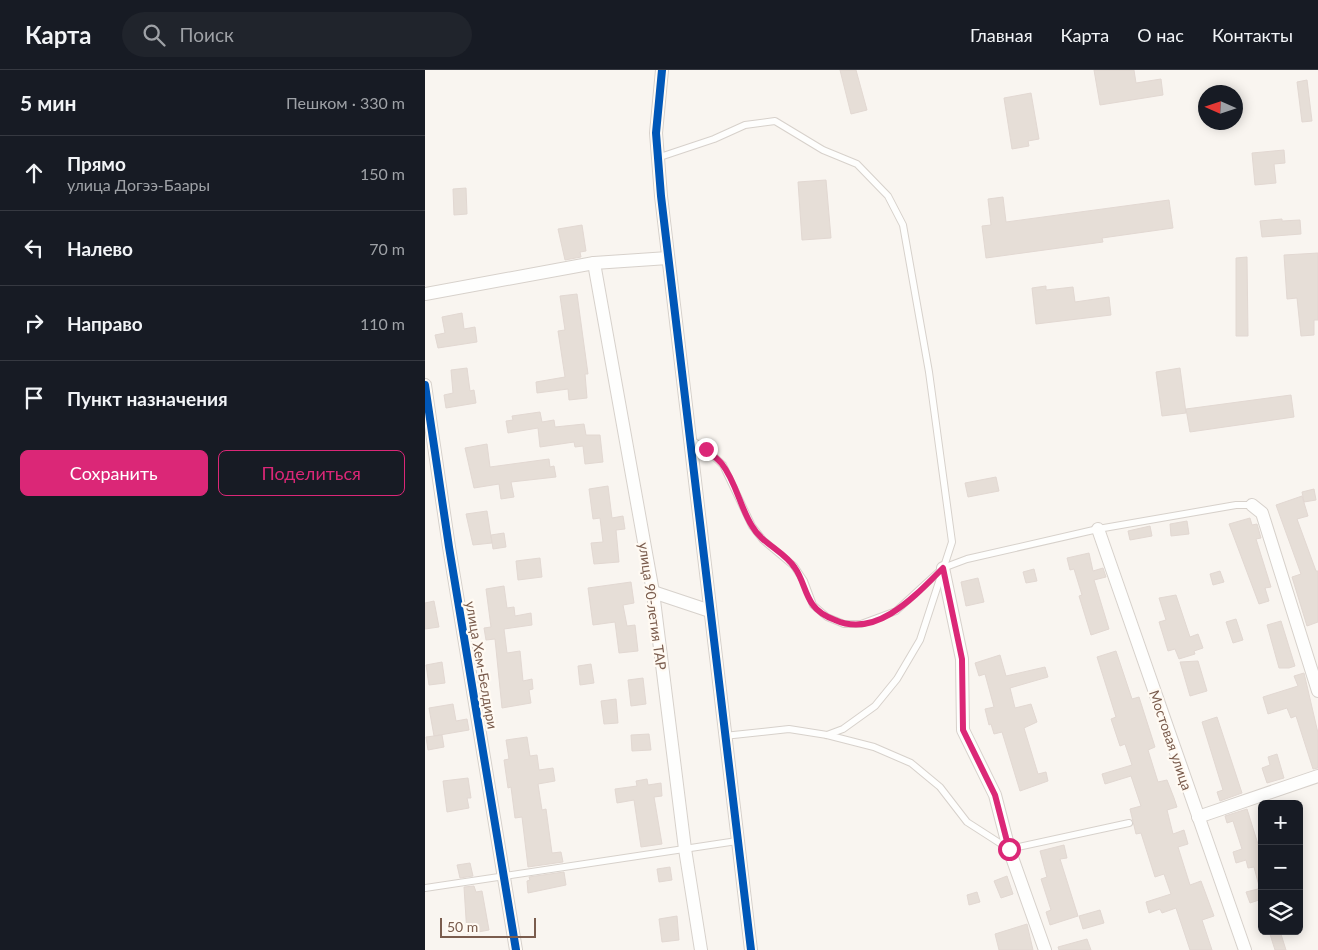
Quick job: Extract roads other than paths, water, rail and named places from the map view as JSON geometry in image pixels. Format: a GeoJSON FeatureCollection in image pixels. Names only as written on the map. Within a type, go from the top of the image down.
{"type":"FeatureCollection","features":[{"type":"Feature","properties":{"kind":"street"},"geometry":{"type":"LineString","coordinates":[[662,70],[656,133],[657,158],[709,611],[751,950]]}},
{"type":"Feature","properties":{"kind":"street"},"geometry":{"type":"LineString","coordinates":[[425,294],[594,263],[668,258]]}},
{"type":"Feature","properties":{"kind":"street","name":"улица 90-летия ТАР"},"geometry":{"type":"LineString","coordinates":[[594,263],[653,592],[685,849],[701,950]]}},
{"type":"Feature","properties":{"kind":"street","name":"улица Хем-Белдири"},"geometry":{"type":"LineString","coordinates":[[425,385],[449,547],[516,950]]}},
{"type":"Feature","properties":{"kind":"street"},"geometry":{"type":"LineString","coordinates":[[1251,505],[1261,513],[1318,691]]}},
{"type":"Feature","properties":{"kind":"street","name":"Мостовая улица"},"geometry":{"type":"LineString","coordinates":[[1099,529],[1197,817],[1245,950]]}},
{"type":"Feature","properties":{"kind":"street"},"geometry":{"type":"LineString","coordinates":[[943,568],[962,659],[963,730],[995,795],[1009,849],[1045,950]]}},
{"type":"Feature","properties":{"kind":"street"},"geometry":{"type":"LineString","coordinates":[[653,592],[709,611]]}},
{"type":"Feature","properties":{"kind":"street"},"geometry":{"type":"LineString","coordinates":[[1197,817],[1318,776]]}},
{"type":"Feature","properties":{"kind":"lane"},"geometry":{"type":"LineString","coordinates":[[657,158],[714,139],[745,125],[775,120],[823,150],[857,164],[888,196],[903,225],[929,372],[952,542],[920,640],[897,679],[875,706],[843,729],[827,735]]}},
{"type":"Feature","properties":{"kind":"lane"},"geometry":{"type":"LineString","coordinates":[[689,439],[706,449],[723,465],[752,526],[763,540],[794,566],[804,581],[813,605],[827,617],[844,624],[861,624],[880,619],[896,611],[943,568],[967,558],[1099,529],[1236,505],[1251,505]]}},
{"type":"Feature","properties":{"kind":"lane"},"geometry":{"type":"LineString","coordinates":[[724,736],[789,729],[827,735],[874,747],[911,763],[941,787],[967,822],[1009,849],[1129,823]]}},
{"type":"Feature","properties":{"kind":"lane"},"geometry":{"type":"LineString","coordinates":[[425,888],[737,841]]}}]}
